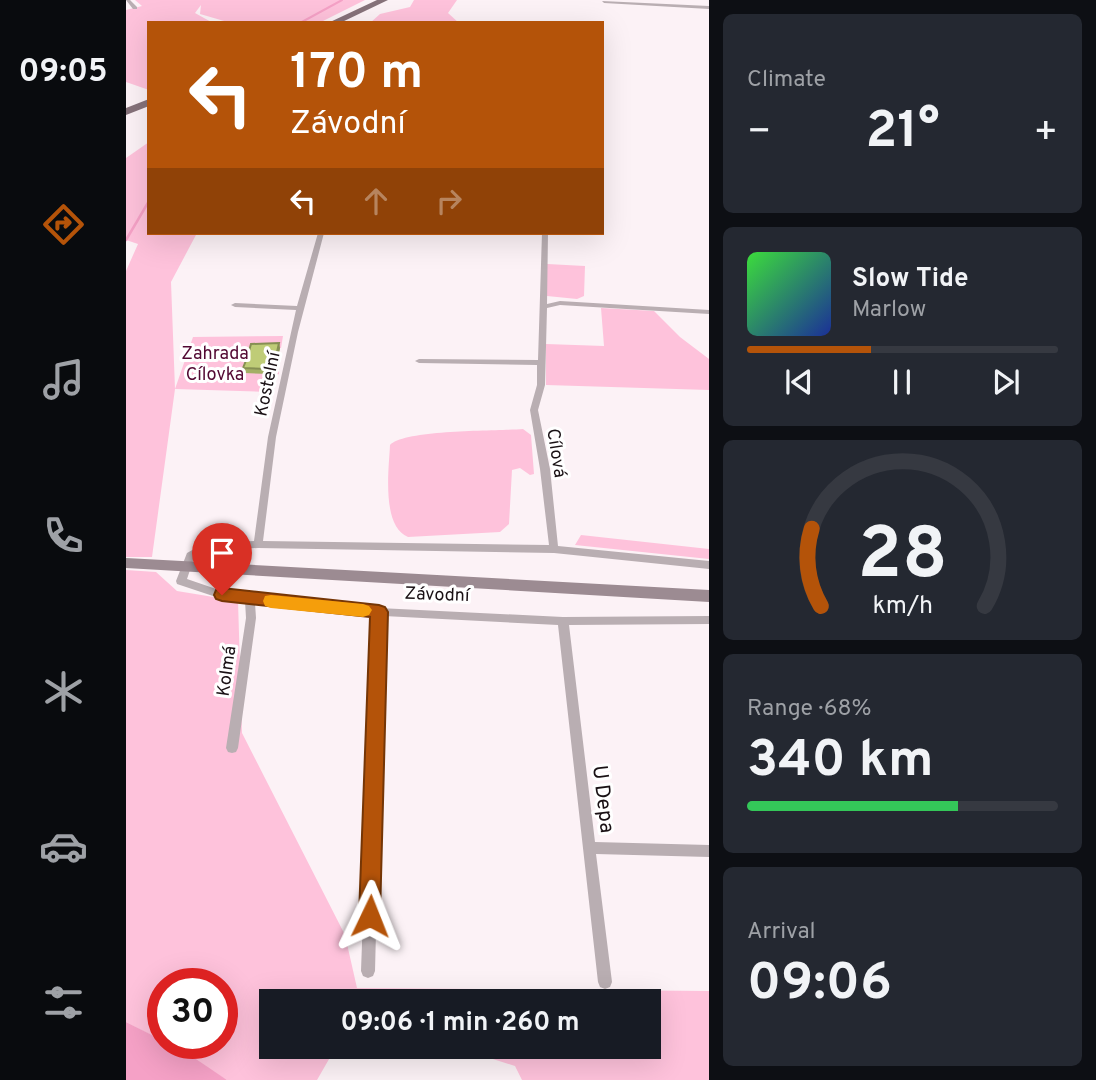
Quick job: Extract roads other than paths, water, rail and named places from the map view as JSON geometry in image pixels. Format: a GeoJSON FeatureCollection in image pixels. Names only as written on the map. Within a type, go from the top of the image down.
{"type":"FeatureCollection","features":[{"type":"Feature","properties":{"kind":"main road"},"geometry":{"type":"LineString","coordinates":[[337,21],[384,0]]}},
{"type":"Feature","properties":{"kind":"main road"},"geometry":{"type":"LineString","coordinates":[[126,112],[147,103]]}},
{"type":"Feature","properties":{"kind":"main road","name":"Závodní"},"geometry":{"type":"LineString","coordinates":[[126,563],[709,596]]}},
{"type":"Feature","properties":{"kind":"street"},"geometry":{"type":"LineString","coordinates":[[127,0],[135,8]]}},
{"type":"Feature","properties":{"kind":"street"},"geometry":{"type":"LineString","coordinates":[[604,2],[709,8]]}},
{"type":"Feature","properties":{"kind":"street","name":"Kostelní"},"geometry":{"type":"LineString","coordinates":[[258,544],[272,437],[320,235]]}},
{"type":"Feature","properties":{"kind":"street","name":"Cílová"},"geometry":{"type":"LineString","coordinates":[[545,235],[541,385],[534,410],[545,469],[554,549]]}},
{"type":"Feature","properties":{"kind":"street"},"geometry":{"type":"LineString","coordinates":[[543,307],[560,303],[709,312]]}},
{"type":"Feature","properties":{"kind":"street"},"geometry":{"type":"LineString","coordinates":[[235,305],[301,308]]}},
{"type":"Feature","properties":{"kind":"street"},"geometry":{"type":"LineString","coordinates":[[419,361],[542,363]]}},
{"type":"Feature","properties":{"kind":"street"},"geometry":{"type":"LineString","coordinates":[[185,566],[190,556],[206,547],[258,544],[554,549],[709,565]]}},
{"type":"Feature","properties":{"kind":"street","name":"Závodní"},"geometry":{"type":"LineString","coordinates":[[185,566],[181,581],[198,589],[250,599],[379,612],[563,621],[709,620]]}},
{"type":"Feature","properties":{"kind":"street","name":"Kolmá"},"geometry":{"type":"LineString","coordinates":[[232,748],[251,618],[250,599]]}},
{"type":"Feature","properties":{"kind":"street"},"geometry":{"type":"LineString","coordinates":[[368,971],[379,612]]}},
{"type":"Feature","properties":{"kind":"street","name":"U Depa"},"geometry":{"type":"LineString","coordinates":[[563,621],[606,982]]}},
{"type":"Feature","properties":{"kind":"street"},"geometry":{"type":"LineString","coordinates":[[591,848],[709,851]]}},
{"type":"Feature","properties":{"kind":"waterway"},"geometry":{"type":"LineString","coordinates":[[304,21],[342,0]]}},
{"type":"Feature","properties":{"kind":"waterway"},"geometry":{"type":"LineString","coordinates":[[126,240],[147,204]]}},
{"type":"Feature","properties":{"kind":"park label","name":"Zahrada Cílovka"},"geometry":{"type":"Point","coordinates":[215,363]}}]}
